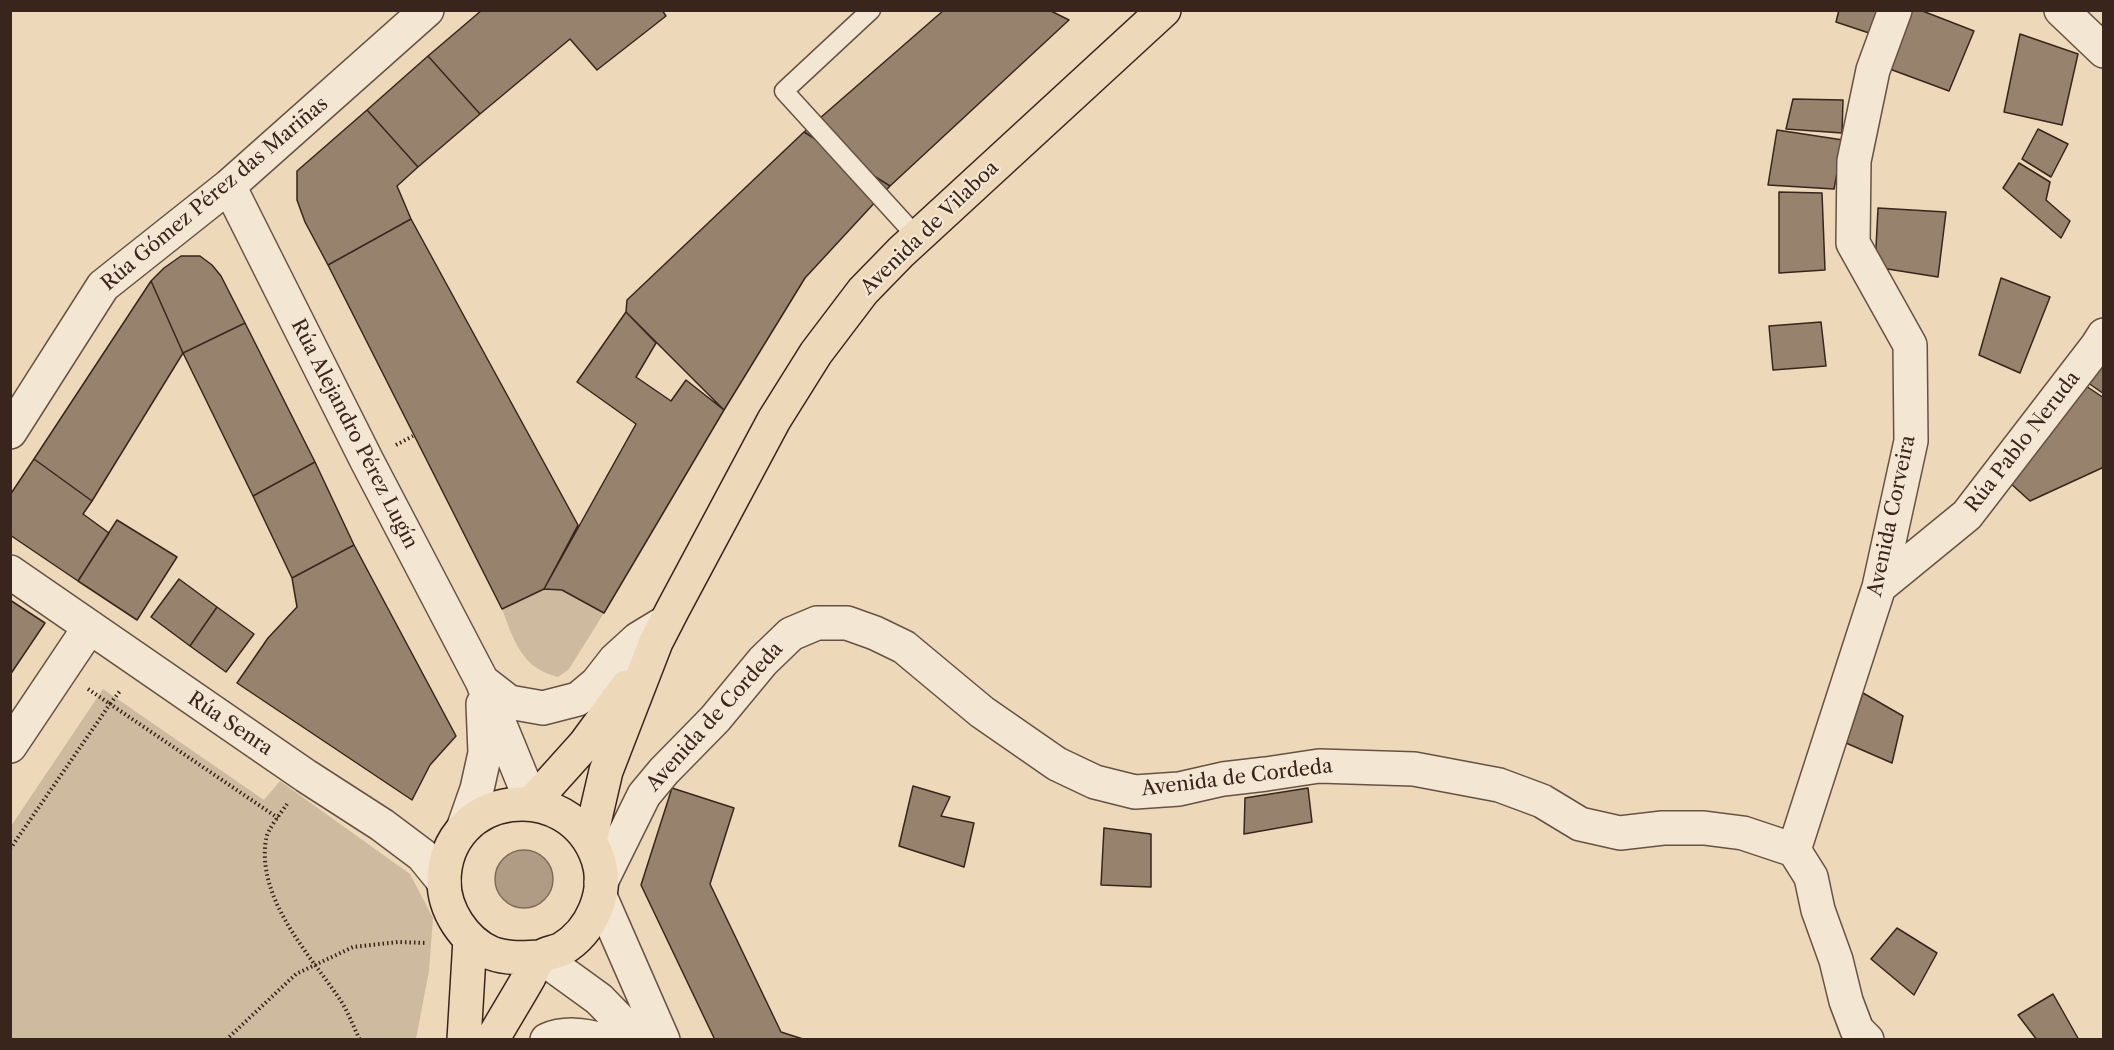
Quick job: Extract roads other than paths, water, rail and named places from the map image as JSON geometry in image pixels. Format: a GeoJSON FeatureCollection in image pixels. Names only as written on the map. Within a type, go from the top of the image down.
{"type":"FeatureCollection","features":[{"type":"Feature","properties":{"kind":"highway","name":"Avenida de Vilaboa"},"geometry":{"type":"LineString","coordinates":[[532,803],[585,744],[618,700],[661,632],[774,420],[816,353],[863,291],[917,237],[1164,10]]}},
{"type":"Feature","properties":{"kind":"highway","name":"Avenida de Vilaboa"},"geometry":{"type":"LineString","coordinates":[[590,840],[606,771],[661,632]]}},
{"type":"Feature","properties":{"kind":"highway"},"geometry":{"type":"LineString","coordinates":[[532,803],[555,809],[574,822],[590,840],[598,860],[600,889],[592,917],[579,936],[561,949],[541,957],[516,959],[491,952],[470,939],[456,922],[447,903],[444,882],[446,863],[463,829],[483,813],[507,804],[532,803]]}},
{"type":"Feature","properties":{"kind":"highway"},"geometry":{"type":"LineString","coordinates":[[464,1040],[470,939]]}},
{"type":"Feature","properties":{"kind":"highway"},"geometry":{"type":"LineString","coordinates":[[492,1040],[541,957]]}},
{"type":"Feature","properties":{"kind":"street","name":"Rúa Gómez Pérez das Mariñas"},"geometry":{"type":"LineString","coordinates":[[12,426],[103,286],[229,186],[427,10]]}},
{"type":"Feature","properties":{"kind":"street","name":"Avenida Corveira"},"geometry":{"type":"LineString","coordinates":[[1794,850],[1879,587],[1911,441],[1910,345],[1853,243],[1854,161],[1873,70],[1895,10]]}},
{"type":"Feature","properties":{"kind":"street"},"geometry":{"type":"LineString","coordinates":[[2061,10],[2103,51]]}},
{"type":"Feature","properties":{"kind":"street","name":"Rúa Alejandro Pérez Lugín"},"geometry":{"type":"LineString","coordinates":[[229,186],[367,461],[482,681],[532,803]]}},
{"type":"Feature","properties":{"kind":"street","name":"Rúa Pablo Neruda"},"geometry":{"type":"LineString","coordinates":[[1879,587],[1967,514],[2097,346],[2103,335]]}},
{"type":"Feature","properties":{"kind":"street","name":"Rúa Senra"},"geometry":{"type":"LineString","coordinates":[[10,572],[306,776],[382,825],[422,855],[444,882]]}},
{"type":"Feature","properties":{"kind":"street","name":"Avenida de Cordeda"},"geometry":{"type":"LineString","coordinates":[[600,889],[644,795],[715,719],[763,661],[790,634],[817,623],[847,623],[904,647],[982,712],[1057,764],[1095,782],[1135,792],[1179,789],[1223,779],[1319,766],[1414,769],[1499,785],[1542,801],[1580,824],[1620,833],[1663,828],[1704,828],[1743,833],[1794,850]]}},
{"type":"Feature","properties":{"kind":"street"},"geometry":{"type":"LineString","coordinates":[[10,746],[89,628]]}},
{"type":"Feature","properties":{"kind":"street","name":"Rúa Alejandro Pérez Lugín"},"geometry":{"type":"LineString","coordinates":[[482,681],[509,702],[543,708],[578,699],[597,683],[615,660],[638,639],[661,632]]}},
{"type":"Feature","properties":{"kind":"street","name":"Rúa Alejandro Pérez Lugín"},"geometry":{"type":"LineString","coordinates":[[463,829],[477,789],[485,753],[482,681]]}},
{"type":"Feature","properties":{"kind":"street"},"geometry":{"type":"LineString","coordinates":[[1794,850],[1811,877],[1818,910],[1836,960],[1846,1001],[1860,1036]]}},
{"type":"Feature","properties":{"kind":"street"},"geometry":{"type":"LineString","coordinates":[[600,889],[663,1040]]}},
{"type":"Feature","properties":{"kind":"street"},"geometry":{"type":"LineString","coordinates":[[541,957],[599,999],[639,1040]]}},
{"type":"Feature","properties":{"kind":"street"},"geometry":{"type":"LineString","coordinates":[[547,1040],[557,1035],[584,1035],[603,1040]]}},
{"type":"Feature","properties":{"kind":"lane"},"geometry":{"type":"LineString","coordinates":[[871,10],[784,91],[917,237]]}}]}
